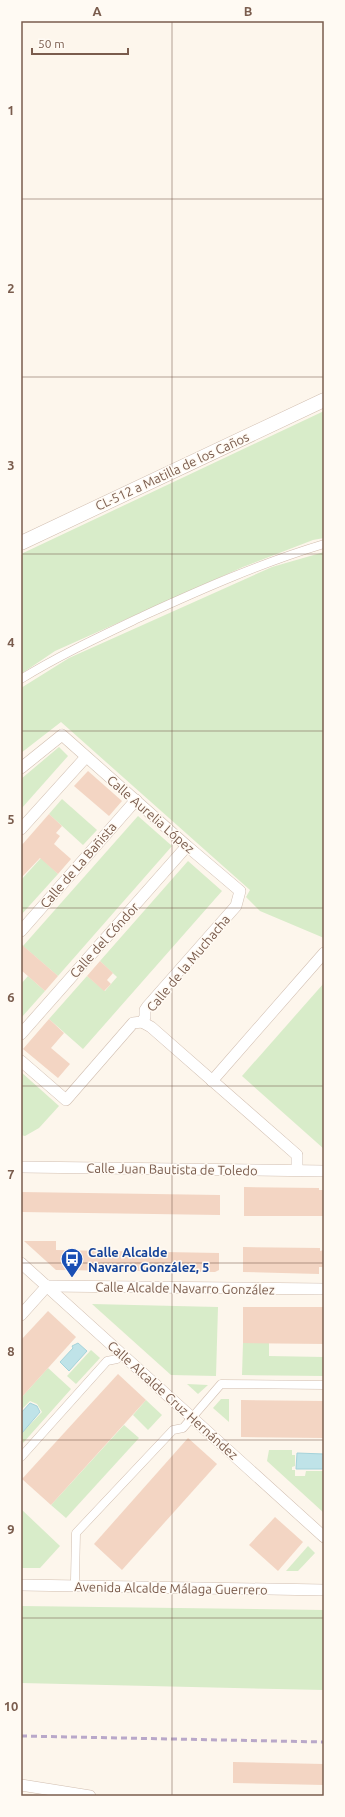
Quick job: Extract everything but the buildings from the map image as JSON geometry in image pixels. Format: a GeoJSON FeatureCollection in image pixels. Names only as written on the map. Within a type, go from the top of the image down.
{"type":"FeatureCollection","features":[{"type":"Feature","properties":{"kind":"street","name":"CL-512 a Matilla de los Caños"},"geometry":{"type":"LineString","coordinates":[[21,543],[324,400]]}},
{"type":"Feature","properties":{"kind":"street"},"geometry":{"type":"LineString","coordinates":[[21,679],[66,652],[200,590],[285,556],[324,544]]}},
{"type":"Feature","properties":{"kind":"street","name":"Calle Aurelia López"},"geometry":{"type":"LineString","coordinates":[[21,768],[62,735],[240,891]]}},
{"type":"Feature","properties":{"kind":"street"},"geometry":{"type":"LineString","coordinates":[[21,828],[86,757]]}},
{"type":"Feature","properties":{"kind":"street","name":"Calle de La Bañista"},"geometry":{"type":"LineString","coordinates":[[21,931],[136,800]]}},
{"type":"Feature","properties":{"kind":"street","name":"Calle del Cóndor"},"geometry":{"type":"LineString","coordinates":[[21,1034],[187,846]]}},
{"type":"Feature","properties":{"kind":"street","name":"Calle de la Muchacha"},"geometry":{"type":"LineString","coordinates":[[21,1061],[66,1100],[133,1023],[142,1022],[145,1017],[145,1010],[147,1007],[236,906],[240,891]]}},
{"type":"Feature","properties":{"kind":"street"},"geometry":{"type":"LineString","coordinates":[[212,1081],[324,954]]}},
{"type":"Feature","properties":{"kind":"street"},"geometry":{"type":"LineString","coordinates":[[142,1022],[151,1027],[297,1155],[297,1170]]}},
{"type":"Feature","properties":{"kind":"street","name":"Calle Juan Bautista de Toledo"},"geometry":{"type":"LineString","coordinates":[[21,1166],[324,1171]]}},
{"type":"Feature","properties":{"kind":"street","name":"Calle Alcalde Cruz Hernández"},"geometry":{"type":"LineString","coordinates":[[21,1263],[324,1537]]}},
{"type":"Feature","properties":{"kind":"street"},"geometry":{"type":"LineString","coordinates":[[21,1315],[47,1286]]}},
{"type":"Feature","properties":{"kind":"street","name":"Calle Alcalde Navarro González"},"geometry":{"type":"LineString","coordinates":[[47,1286],[324,1289]]}},
{"type":"Feature","properties":{"kind":"street"},"geometry":{"type":"LineString","coordinates":[[21,1457],[107,1361],[117,1358],[121,1354]]}},
{"type":"Feature","properties":{"kind":"street"},"geometry":{"type":"LineString","coordinates":[[75,1580],[76,1533],[172,1430],[183,1428],[221,1384],[324,1385]]}},
{"type":"Feature","properties":{"kind":"street","name":"Avenida Alcalde Málaga Guerrero"},"geometry":{"type":"LineString","coordinates":[[21,1585],[323,1591]]}},
{"type":"Feature","properties":{"kind":"street"},"geometry":{"type":"LineString","coordinates":[[21,1785],[90,1796]]}},
{"type":"Feature","properties":{"kind":"green space"},"geometry":{"type":"Polygon","coordinates":[[[324,411],[324,538],[313,540],[243,567],[55,651],[21,674],[21,554],[324,411]]]}},
{"type":"Feature","properties":{"kind":"green space"},"geometry":{"type":"Polygon","coordinates":[[[324,552],[324,938],[260,911],[246,897],[250,890],[61,722],[21,753],[21,688],[69,658],[272,567],[324,552]]]}},
{"type":"Feature","properties":{"kind":"green space"},"geometry":{"type":"Polygon","coordinates":[[[59,747],[68,756],[21,809],[21,779],[59,747]]]}},
{"type":"Feature","properties":{"kind":"green space"},"geometry":{"type":"Polygon","coordinates":[[[62,799],[97,830],[83,845],[49,814],[62,799]]]}},
{"type":"Feature","properties":{"kind":"green space"},"geometry":{"type":"Polygon","coordinates":[[[138,816],[172,846],[58,976],[23,946],[138,816]]]}},
{"type":"Feature","properties":{"kind":"green space"},"geometry":{"type":"Polygon","coordinates":[[[41,858],[58,874],[21,915],[21,880],[41,858]]]}},
{"type":"Feature","properties":{"kind":"green space"},"geometry":{"type":"Polygon","coordinates":[[[188,861],[222,891],[83,1049],[49,1019],[87,976],[105,991],[117,977],[100,961],[188,861]]]}},
{"type":"Feature","properties":{"kind":"green space"},"geometry":{"type":"Polygon","coordinates":[[[28,976],[45,991],[21,1018],[21,984],[28,976]]]}},
{"type":"Feature","properties":{"kind":"green space"},"geometry":{"type":"Polygon","coordinates":[[[324,983],[324,1149],[242,1076],[324,983]]]}},
{"type":"Feature","properties":{"kind":"green space"},"geometry":{"type":"Polygon","coordinates":[[[21,1072],[59,1106],[39,1128],[25,1136],[21,1135],[21,1072]]]}},
{"type":"Feature","properties":{"kind":"green space"},"geometry":{"type":"Polygon","coordinates":[[[92,1304],[218,1307],[216,1376],[171,1375],[92,1304]]]}},
{"type":"Feature","properties":{"kind":"green space"},"geometry":{"type":"Polygon","coordinates":[[[243,1343],[269,1343],[269,1356],[324,1357],[324,1376],[242,1375],[243,1343]]]}},
{"type":"Feature","properties":{"kind":"green space"},"geometry":{"type":"Polygon","coordinates":[[[91,1350],[100,1358],[76,1384],[67,1376],[91,1350]]]}},
{"type":"Feature","properties":{"kind":"green space"},"geometry":{"type":"Polygon","coordinates":[[[48,1368],[71,1389],[23,1443],[21,1434],[42,1412],[37,1404],[30,1401],[21,1410],[21,1398],[48,1368]]]}},
{"type":"Feature","properties":{"kind":"green space"},"geometry":{"type":"Polygon","coordinates":[[[187,1384],[208,1385],[198,1394],[187,1384]]]}},
{"type":"Feature","properties":{"kind":"green space"},"geometry":{"type":"Polygon","coordinates":[[[221,1399],[229,1399],[229,1422],[213,1408],[221,1399]]]}},
{"type":"Feature","properties":{"kind":"green space"},"geometry":{"type":"Polygon","coordinates":[[[146,1400],[162,1415],[148,1430],[133,1415],[146,1400]]]}},
{"type":"Feature","properties":{"kind":"green space"},"geometry":{"type":"Polygon","coordinates":[[[124,1425],[139,1438],[66,1518],[51,1505],[124,1425]]]}},
{"type":"Feature","properties":{"kind":"green space"},"geometry":{"type":"Polygon","coordinates":[[[269,1450],[292,1450],[292,1455],[295,1455],[295,1466],[292,1467],[292,1470],[295,1470],[295,1476],[305,1476],[306,1471],[324,1471],[324,1513],[267,1461],[269,1450]]]}},
{"type":"Feature","properties":{"kind":"green space"},"geometry":{"type":"Polygon","coordinates":[[[21,1509],[60,1546],[40,1568],[21,1568],[21,1509]]]}},
{"type":"Feature","properties":{"kind":"green space"},"geometry":{"type":"Polygon","coordinates":[[[308,1546],[315,1553],[298,1571],[286,1571],[308,1546]]]}},
{"type":"Feature","properties":{"kind":"green space"},"geometry":{"type":"Polygon","coordinates":[[[21,1606],[324,1610],[324,1690],[21,1683],[21,1606]]]}},
{"type":"Feature","properties":{"kind":"water"},"geometry":{"type":"Polygon","coordinates":[[[78,1343],[87,1351],[69,1371],[60,1362],[73,1348],[72,1346],[78,1343]]]}},
{"type":"Feature","properties":{"kind":"water"},"geometry":{"type":"Polygon","coordinates":[[[30,1403],[37,1406],[40,1412],[22,1433],[21,1413],[30,1403]]]}},
{"type":"Feature","properties":{"kind":"water"},"geometry":{"type":"Polygon","coordinates":[[[297,1453],[324,1454],[324,1469],[296,1469],[297,1453]]]}},
{"type":"Feature","properties":{"kind":"railway"},"geometry":{"type":"LineString","coordinates":[[21,1736],[324,1742]]}},
{"type":"Feature","properties":{"kind":"place","name":"Calle Alcalde Navarro González, 5"},"geometry":{"type":"Point","coordinates":[72,1278]}}]}
